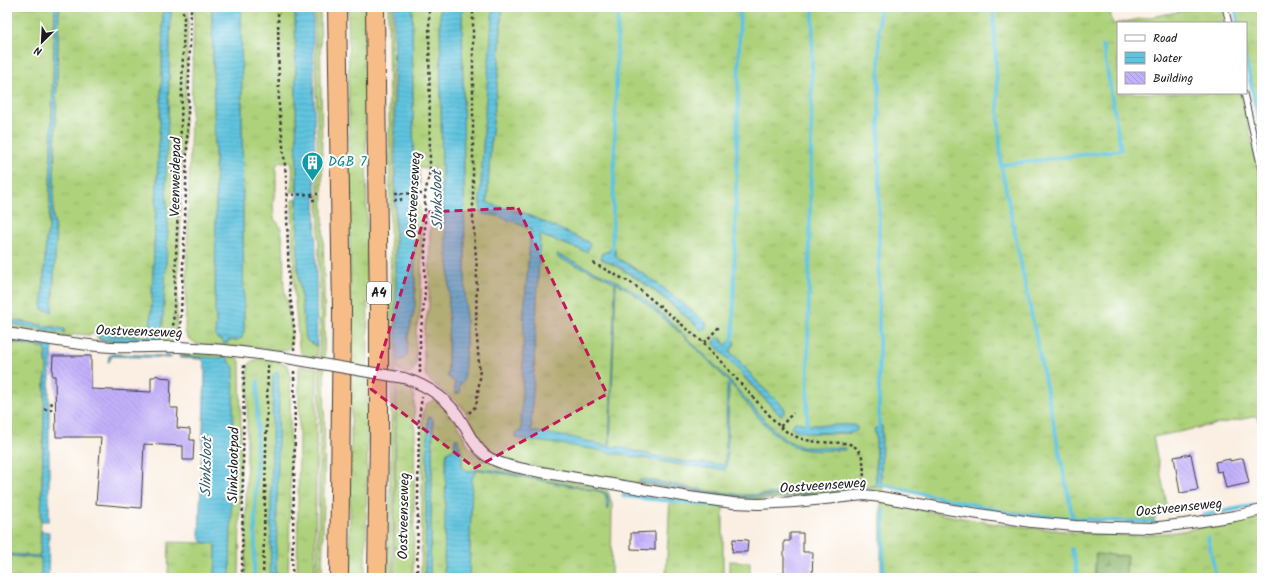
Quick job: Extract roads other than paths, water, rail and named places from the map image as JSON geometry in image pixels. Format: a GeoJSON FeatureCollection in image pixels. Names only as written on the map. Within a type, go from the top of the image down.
{"type":"FeatureCollection","features":[{"type":"Feature","properties":{"kind":"highway"},"geometry":{"type":"LineString","coordinates":[[337,7],[342,311],[339,578]]}},
{"type":"Feature","properties":{"kind":"highway","name":"A4"},"geometry":{"type":"LineString","coordinates":[[375,7],[379,312],[379,436],[376,578]]}},
{"type":"Feature","properties":{"kind":"street","name":"Oostveenseweg"},"geometry":{"type":"LineString","coordinates":[[7,333],[99,346],[141,348],[179,347],[244,351],[404,378],[420,384],[438,394],[448,403],[461,420],[474,443],[485,455],[493,460],[529,470],[689,497],[733,503],[759,504],[864,495],[1031,522],[1076,526],[1151,528],[1236,516],[1262,510]]}},
{"type":"Feature","properties":{"kind":"lane"},"geometry":{"type":"LineString","coordinates":[[1225,7],[1229,22]]}},
{"type":"Feature","properties":{"kind":"lane"},"geometry":{"type":"LineString","coordinates":[[1244,94],[1262,173]]}},
{"type":"Feature","properties":{"kind":"water"},"geometry":{"type":"Polygon","coordinates":[[[55,7],[59,7],[53,214],[56,241],[52,311],[42,310],[46,239],[49,229],[55,7]]]}},
{"type":"Feature","properties":{"kind":"water"},"geometry":{"type":"Polygon","coordinates":[[[163,7],[171,7],[166,183],[168,227],[162,338],[157,342],[100,340],[99,334],[150,337],[162,72],[163,7]]]}},
{"type":"Feature","properties":{"kind":"water"},"geometry":{"type":"Polygon","coordinates":[[[212,7],[241,7],[244,331],[242,338],[237,340],[228,340],[228,343],[223,343],[222,340],[217,339],[215,332],[216,201],[212,7]]]}},
{"type":"Feature","properties":{"kind":"water"},"geometry":{"type":"Polygon","coordinates":[[[295,7],[313,7],[317,346],[309,342],[306,338],[298,271],[295,7]]]}},
{"type":"Feature","properties":{"kind":"water"},"geometry":{"type":"Polygon","coordinates":[[[394,7],[412,7],[415,300],[408,336],[407,355],[404,359],[397,361],[394,7]]]}},
{"type":"Feature","properties":{"kind":"water"},"geometry":{"type":"Polygon","coordinates":[[[440,7],[462,7],[466,346],[464,379],[463,382],[459,384],[460,393],[455,393],[455,382],[448,377],[449,272],[442,195],[440,7]]]}},
{"type":"Feature","properties":{"kind":"water"},"geometry":{"type":"Polygon","coordinates":[[[493,7],[502,7],[499,66],[491,141],[487,202],[524,213],[590,244],[587,252],[540,235],[531,431],[575,438],[607,446],[609,445],[615,283],[600,275],[558,258],[557,254],[617,281],[642,297],[707,357],[769,425],[784,439],[802,447],[845,448],[845,450],[824,451],[802,449],[792,445],[782,439],[763,422],[731,384],[729,387],[727,465],[725,470],[687,466],[573,446],[519,439],[515,437],[516,432],[521,432],[524,312],[531,229],[496,215],[483,214],[481,212],[480,201],[493,7]],[[616,283],[610,447],[619,447],[663,458],[687,462],[725,465],[727,386],[729,382],[671,325],[621,285],[616,283]]]}},
{"type":"Feature","properties":{"kind":"water"},"geometry":{"type":"Polygon","coordinates":[[[611,247],[615,248],[617,258],[641,272],[674,297],[706,323],[706,328],[702,330],[700,329],[672,304],[652,289],[621,268],[601,258],[603,253],[609,251],[611,247]]]}},
{"type":"Feature","properties":{"kind":"water"},"geometry":{"type":"Polygon","coordinates":[[[7,319],[64,329],[64,333],[7,323],[7,319]]]}},
{"type":"Feature","properties":{"kind":"water"},"geometry":{"type":"Polygon","coordinates":[[[719,337],[725,345],[729,343],[730,340],[734,340],[734,345],[730,352],[759,384],[784,407],[785,412],[782,415],[777,412],[714,344],[714,341],[719,337]]]}},
{"type":"Feature","properties":{"kind":"water"},"geometry":{"type":"Polygon","coordinates":[[[7,339],[53,346],[49,387],[49,521],[41,521],[45,381],[47,369],[45,348],[11,342],[7,344],[7,339]]]}},
{"type":"Feature","properties":{"kind":"water"},"geometry":{"type":"Polygon","coordinates":[[[112,354],[171,356],[171,358],[112,356],[108,362],[109,356],[112,354]]]}},
{"type":"Feature","properties":{"kind":"water","name":"Slinksloot"},"geometry":{"type":"Polygon","coordinates":[[[180,356],[222,358],[223,356],[227,357],[234,367],[230,578],[215,578],[216,546],[213,543],[206,543],[202,541],[199,535],[205,373],[204,362],[201,359],[180,358],[180,356]]]}},
{"type":"Feature","properties":{"kind":"water"},"geometry":{"type":"Polygon","coordinates":[[[276,372],[278,373],[279,391],[276,578],[270,578],[273,375],[276,372]]]}},
{"type":"Feature","properties":{"kind":"water"},"geometry":{"type":"Polygon","coordinates":[[[431,417],[433,420],[430,578],[425,578],[428,418],[431,417]]]}},
{"type":"Feature","properties":{"kind":"water"},"geometry":{"type":"Polygon","coordinates":[[[795,422],[812,425],[854,425],[857,427],[857,430],[850,433],[811,433],[791,428],[795,422]]]}},
{"type":"Feature","properties":{"kind":"water"},"geometry":{"type":"Polygon","coordinates":[[[878,426],[882,426],[881,483],[883,484],[883,487],[879,486],[868,488],[875,486],[876,484],[876,437],[874,429],[878,426]]]}},
{"type":"Feature","properties":{"kind":"water"},"geometry":{"type":"Polygon","coordinates":[[[455,439],[458,439],[459,447],[462,451],[462,468],[464,470],[468,471],[479,469],[493,470],[602,491],[607,494],[609,501],[608,509],[607,510],[606,495],[602,492],[478,470],[472,478],[469,578],[444,578],[446,455],[448,451],[455,448],[455,439]]]}},
{"type":"Feature","properties":{"kind":"water"},"geometry":{"type":"Polygon","coordinates":[[[640,480],[707,491],[745,495],[817,493],[859,489],[813,494],[746,497],[642,482],[640,480]]]}},
{"type":"Feature","properties":{"kind":"water"},"geometry":{"type":"Polygon","coordinates":[[[41,531],[49,532],[48,578],[41,578],[41,558],[7,556],[7,554],[40,556],[41,531]]]}},
{"type":"Feature","properties":{"kind":"waterway"},"geometry":{"type":"LineString","coordinates":[[612,252],[618,7]]}},
{"type":"Feature","properties":{"kind":"waterway"},"geometry":{"type":"LineString","coordinates":[[731,344],[733,335],[740,7]]}},
{"type":"Feature","properties":{"kind":"waterway"},"geometry":{"type":"LineString","coordinates":[[807,428],[813,7]]}},
{"type":"Feature","properties":{"kind":"waterway"},"geometry":{"type":"LineString","coordinates":[[879,7],[879,431]]}},
{"type":"Feature","properties":{"kind":"waterway"},"geometry":{"type":"LineString","coordinates":[[879,9],[922,7]]}},
{"type":"Feature","properties":{"kind":"waterway"},"geometry":{"type":"LineString","coordinates":[[993,7],[1001,165],[1121,150],[1103,46]]}},
{"type":"Feature","properties":{"kind":"waterway"},"geometry":{"type":"LineString","coordinates":[[1235,7],[1238,22]]}},
{"type":"Feature","properties":{"kind":"waterway"},"geometry":{"type":"LineString","coordinates":[[1247,66],[1262,136]]}},
{"type":"Feature","properties":{"kind":"waterway"},"geometry":{"type":"LineString","coordinates":[[1001,165],[1073,519]]}},
{"type":"Feature","properties":{"kind":"waterway"},"geometry":{"type":"LineString","coordinates":[[254,578],[258,381]]}},
{"type":"Feature","properties":{"kind":"waterway"},"geometry":{"type":"LineString","coordinates":[[879,484],[1014,514],[1112,521],[1154,522]]}},
{"type":"Feature","properties":{"kind":"waterway"},"geometry":{"type":"LineString","coordinates":[[623,496],[722,506]]}},
{"type":"Feature","properties":{"kind":"waterway"},"geometry":{"type":"LineString","coordinates":[[1204,515],[1262,504]]}},
{"type":"Feature","properties":{"kind":"waterway"},"geometry":{"type":"LineString","coordinates":[[883,578],[884,510]]}},
{"type":"Feature","properties":{"kind":"waterway"},"geometry":{"type":"LineString","coordinates":[[1208,537],[1216,578]]}},
{"type":"Feature","properties":{"kind":"waterway"},"geometry":{"type":"LineString","coordinates":[[1072,549],[1078,578]]}},
{"type":"Feature","properties":{"kind":"place","name":"DGB 7"},"geometry":{"type":"Point","coordinates":[313,182]}}]}
